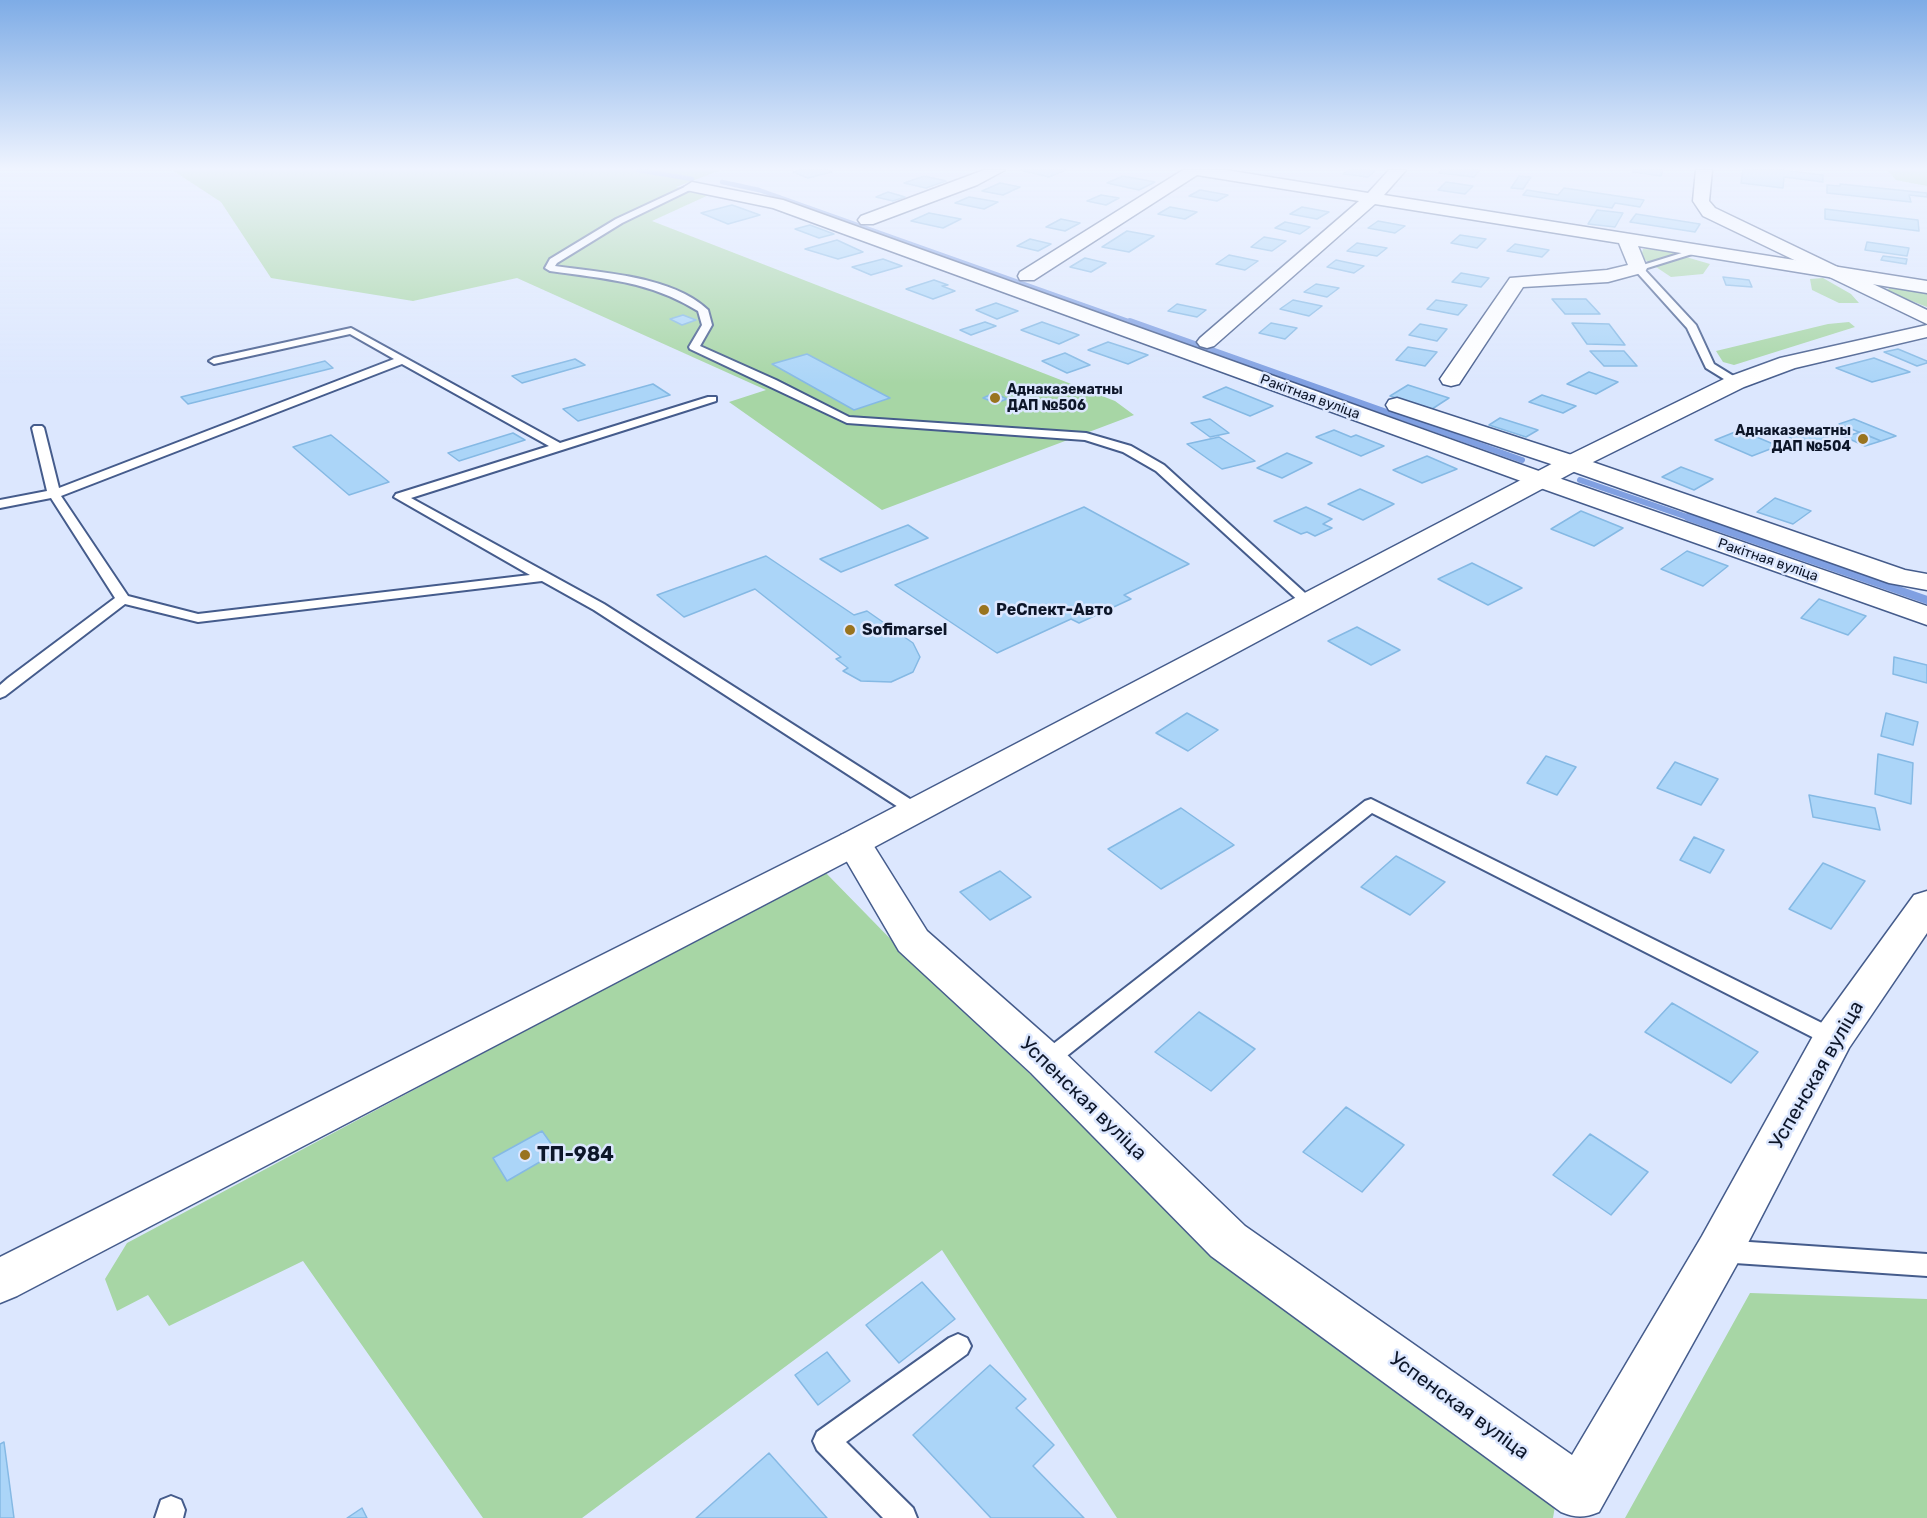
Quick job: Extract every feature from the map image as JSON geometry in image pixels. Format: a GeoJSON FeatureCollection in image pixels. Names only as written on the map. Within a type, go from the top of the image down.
{"type":"FeatureCollection","features":[{"type":"Feature","properties":{"kind":"street","name":"Ракітная вуліца"},"geometry":{"type":"LineString","coordinates":[[879,241],[1540,480],[1927,616]]}},
{"type":"Feature","properties":{"kind":"street","name":"Ракітная вуліца"},"geometry":{"type":"LineString","coordinates":[[927,241],[1207,342],[1318,379]]}},
{"type":"Feature","properties":{"kind":"street"},"geometry":{"type":"LineString","coordinates":[[1027,276],[1083,241]]}},
{"type":"Feature","properties":{"kind":"street"},"geometry":{"type":"LineString","coordinates":[[1207,342],[1323,241]]}},
{"type":"Feature","properties":{"kind":"street"},"geometry":{"type":"LineString","coordinates":[[1451,379],[1517,282],[1608,276],[1638,268],[1627,241]]}},
{"type":"Feature","properties":{"kind":"street"},"geometry":{"type":"LineString","coordinates":[[1644,241],[1927,287]]}},
{"type":"Feature","properties":{"kind":"street"},"geometry":{"type":"LineString","coordinates":[[1767,241],[1927,318]]}},
{"type":"Feature","properties":{"kind":"street"},"geometry":{"type":"LineString","coordinates":[[0,1281],[854,843],[1572,463],[1736,382],[1788,363],[1927,331]]}},
{"type":"Feature","properties":{"kind":"street","name":"Ракітная вуліца"},"geometry":{"type":"LineString","coordinates":[[1384,401],[1572,463],[1899,577],[1927,582]]}},
{"type":"Feature","properties":{"kind":"street","name":"Успенская вуліца"},"geometry":{"type":"LineString","coordinates":[[854,843],[914,941],[1046,1061],[1228,1241],[1578,1505],[1719,1251],[1833,1038],[1927,904]]}},
{"type":"Feature","properties":{"kind":"lane"},"geometry":{"type":"LineString","coordinates":[[586,241],[553,261],[550,268],[638,281],[677,294],[703,310],[707,326],[694,347],[772,382],[847,420],[1086,437],[1127,449],[1160,468],[1308,602]]}},
{"type":"Feature","properties":{"kind":"lane"},"geometry":{"type":"LineString","coordinates":[[1701,250],[1638,268],[1692,327],[1710,366],[1736,382]]}},
{"type":"Feature","properties":{"kind":"lane"},"geometry":{"type":"LineString","coordinates":[[214,361],[351,331],[559,447]]}},
{"type":"Feature","properties":{"kind":"lane"},"geometry":{"type":"LineString","coordinates":[[0,504],[54,494],[402,360]]}},
{"type":"Feature","properties":{"kind":"lane"},"geometry":{"type":"LineString","coordinates":[[712,399],[400,497],[598,607],[915,810]]}},
{"type":"Feature","properties":{"kind":"lane"},"geometry":{"type":"LineString","coordinates":[[38,428],[54,494],[123,599],[198,618],[544,577]]}},
{"type":"Feature","properties":{"kind":"lane"},"geometry":{"type":"LineString","coordinates":[[0,693],[123,599]]}},
{"type":"Feature","properties":{"kind":"lane"},"geometry":{"type":"LineString","coordinates":[[1046,1061],[1371,805],[1833,1038]]}},
{"type":"Feature","properties":{"kind":"lane"},"geometry":{"type":"LineString","coordinates":[[1719,1251],[1927,1266]]}},
{"type":"Feature","properties":{"kind":"lane"},"geometry":{"type":"LineString","coordinates":[[903,1518],[826,1441],[958,1346]]}},
{"type":"Feature","properties":{"kind":"green space"},"geometry":{"type":"Polygon","coordinates":[[[247,241],[703,241],[1115,401],[1134,415],[882,510],[729,402],[766,390],[517,278],[413,301],[271,278],[247,241]]]}},
{"type":"Feature","properties":{"kind":"green space"},"geometry":{"type":"Polygon","coordinates":[[[1643,249],[1662,250],[1710,264],[1703,274],[1671,277],[1641,257],[1643,249]]]}},
{"type":"Feature","properties":{"kind":"green space"},"geometry":{"type":"Polygon","coordinates":[[[1823,278],[1851,294],[1859,303],[1839,303],[1812,290],[1810,279],[1823,278]]]}},
{"type":"Feature","properties":{"kind":"green space"},"geometry":{"type":"Polygon","coordinates":[[[1893,285],[1927,290],[1927,307],[1886,291],[1893,285]]]}},
{"type":"Feature","properties":{"kind":"green space"},"geometry":{"type":"Polygon","coordinates":[[[1849,322],[1855,327],[1734,365],[1723,362],[1716,351],[1828,324],[1849,322]]]}},
{"type":"Feature","properties":{"kind":"green space"},"geometry":{"type":"Polygon","coordinates":[[[824,871],[912,961],[1174,1212],[1556,1500],[1553,1518],[1117,1518],[942,1250],[582,1518],[483,1518],[303,1261],[169,1326],[148,1295],[117,1311],[105,1279],[127,1243],[824,871]]]}},
{"type":"Feature","properties":{"kind":"green space"},"geometry":{"type":"Polygon","coordinates":[[[1750,1293],[1927,1299],[1927,1518],[1625,1518],[1750,1293]]]}},
{"type":"Feature","properties":{"kind":"building"},"geometry":{"type":"Polygon","coordinates":[[[839,241],[863,252],[838,259],[805,249],[839,241]]]}},
{"type":"Feature","properties":{"kind":"building"},"geometry":{"type":"Polygon","coordinates":[[[1027,241],[1051,244],[1038,251],[1017,246],[1027,241]]]}},
{"type":"Feature","properties":{"kind":"building"},"geometry":{"type":"Polygon","coordinates":[[[1112,241],[1146,241],[1129,252],[1102,247],[1112,241]]]}},
{"type":"Feature","properties":{"kind":"building"},"geometry":{"type":"Polygon","coordinates":[[[1259,241],[1286,241],[1272,251],[1251,247],[1259,241]]]}},
{"type":"Feature","properties":{"kind":"building"},"geometry":{"type":"Polygon","coordinates":[[[1453,241],[1484,241],[1477,248],[1451,243],[1453,241]]]}},
{"type":"Feature","properties":{"kind":"building"},"geometry":{"type":"Polygon","coordinates":[[[1867,242],[1909,248],[1907,256],[1865,250],[1867,242]]]}},
{"type":"Feature","properties":{"kind":"building"},"geometry":{"type":"Polygon","coordinates":[[[1357,243],[1387,248],[1377,256],[1347,251],[1357,243]]]}},
{"type":"Feature","properties":{"kind":"building"},"geometry":{"type":"Polygon","coordinates":[[[1515,244],[1549,250],[1542,257],[1507,251],[1515,244]]]}},
{"type":"Feature","properties":{"kind":"building"},"geometry":{"type":"Polygon","coordinates":[[[1229,255],[1258,261],[1245,270],[1216,264],[1229,255]]]}},
{"type":"Feature","properties":{"kind":"building"},"geometry":{"type":"Polygon","coordinates":[[[1883,256],[1907,259],[1906,264],[1881,260],[1883,256]]]}},
{"type":"Feature","properties":{"kind":"building"},"geometry":{"type":"Polygon","coordinates":[[[1085,258],[1106,263],[1091,272],[1070,267],[1085,258]]]}},
{"type":"Feature","properties":{"kind":"building"},"geometry":{"type":"Polygon","coordinates":[[[883,259],[902,266],[871,275],[852,267],[883,259]]]}},
{"type":"Feature","properties":{"kind":"building"},"geometry":{"type":"Polygon","coordinates":[[[1336,260],[1364,266],[1354,273],[1327,267],[1336,260]]]}},
{"type":"Feature","properties":{"kind":"building"},"geometry":{"type":"Polygon","coordinates":[[[1461,273],[1489,278],[1481,287],[1452,282],[1461,273]]]}},
{"type":"Feature","properties":{"kind":"building"},"geometry":{"type":"Polygon","coordinates":[[[1723,277],[1749,280],[1752,287],[1726,285],[1723,277]]]}},
{"type":"Feature","properties":{"kind":"building"},"geometry":{"type":"Polygon","coordinates":[[[934,280],[948,285],[942,286],[955,291],[933,299],[906,289],[934,280]]]}},
{"type":"Feature","properties":{"kind":"building"},"geometry":{"type":"Polygon","coordinates":[[[1316,284],[1339,288],[1327,297],[1304,292],[1316,284]]]}},
{"type":"Feature","properties":{"kind":"building"},"geometry":{"type":"Polygon","coordinates":[[[1552,299],[1586,299],[1600,314],[1565,314],[1552,299]]]}},
{"type":"Feature","properties":{"kind":"building"},"geometry":{"type":"Polygon","coordinates":[[[1293,300],[1322,306],[1309,316],[1280,309],[1293,300]]]}},
{"type":"Feature","properties":{"kind":"building"},"geometry":{"type":"Polygon","coordinates":[[[1436,300],[1467,305],[1458,315],[1427,309],[1436,300]]]}},
{"type":"Feature","properties":{"kind":"building"},"geometry":{"type":"Polygon","coordinates":[[[996,303],[1018,311],[997,319],[976,310],[996,303]]]}},
{"type":"Feature","properties":{"kind":"building"},"geometry":{"type":"Polygon","coordinates":[[[1177,304],[1206,310],[1197,317],[1168,311],[1177,304]]]}},
{"type":"Feature","properties":{"kind":"building"},"geometry":{"type":"Polygon","coordinates":[[[683,315],[696,320],[682,325],[670,319],[683,315]]]}},
{"type":"Feature","properties":{"kind":"building"},"geometry":{"type":"Polygon","coordinates":[[[985,322],[996,326],[971,335],[960,330],[985,322]]]}},
{"type":"Feature","properties":{"kind":"building"},"geometry":{"type":"Polygon","coordinates":[[[1042,322],[1079,335],[1059,344],[1021,330],[1042,322]]]}},
{"type":"Feature","properties":{"kind":"building"},"geometry":{"type":"Polygon","coordinates":[[[1271,323],[1297,328],[1285,339],[1259,333],[1271,323]]]}},
{"type":"Feature","properties":{"kind":"building"},"geometry":{"type":"Polygon","coordinates":[[[1572,323],[1609,324],[1625,345],[1587,344],[1572,323]]]}},
{"type":"Feature","properties":{"kind":"building"},"geometry":{"type":"Polygon","coordinates":[[[1420,324],[1447,329],[1437,341],[1409,335],[1420,324]]]}},
{"type":"Feature","properties":{"kind":"building"},"geometry":{"type":"Polygon","coordinates":[[[1108,342],[1148,355],[1128,364],[1088,350],[1108,342]]]}},
{"type":"Feature","properties":{"kind":"building"},"geometry":{"type":"Polygon","coordinates":[[[1408,347],[1437,352],[1425,366],[1396,360],[1408,347]]]}},
{"type":"Feature","properties":{"kind":"building"},"geometry":{"type":"Polygon","coordinates":[[[1898,349],[1927,361],[1927,363],[1917,366],[1884,352],[1898,349]]]}},
{"type":"Feature","properties":{"kind":"building"},"geometry":{"type":"Polygon","coordinates":[[[1590,351],[1624,351],[1637,366],[1604,366],[1590,351]]]}},
{"type":"Feature","properties":{"kind":"building"},"geometry":{"type":"Polygon","coordinates":[[[1065,353],[1090,365],[1067,373],[1042,361],[1065,353]]]}},
{"type":"Feature","properties":{"kind":"building"},"geometry":{"type":"Polygon","coordinates":[[[807,354],[890,398],[854,410],[772,364],[807,354]]]}},
{"type":"Feature","properties":{"kind":"building"},"geometry":{"type":"Polygon","coordinates":[[[1874,358],[1910,372],[1872,382],[1836,368],[1874,358]]]}},
{"type":"Feature","properties":{"kind":"building"},"geometry":{"type":"Polygon","coordinates":[[[575,359],[585,365],[522,383],[512,376],[575,359]]]}},
{"type":"Feature","properties":{"kind":"building"},"geometry":{"type":"Polygon","coordinates":[[[325,361],[333,368],[188,404],[181,397],[325,361]]]}},
{"type":"Feature","properties":{"kind":"building"},"geometry":{"type":"Polygon","coordinates":[[[1589,372],[1618,382],[1596,394],[1567,384],[1589,372]]]}},
{"type":"Feature","properties":{"kind":"building"},"geometry":{"type":"Polygon","coordinates":[[[653,384],[670,395],[578,421],[563,409],[653,384]]]}},
{"type":"Feature","properties":{"kind":"building"},"geometry":{"type":"Polygon","coordinates":[[[1408,385],[1449,398],[1432,409],[1390,396],[1408,385]]]}},
{"type":"Feature","properties":{"kind":"building"},"geometry":{"type":"Polygon","coordinates":[[[1226,387],[1273,406],[1250,416],[1203,397],[1226,387]]]}},
{"type":"Feature","properties":{"kind":"building","name":"Аднаказематны ДАП №506"},"geometry":{"type":"Polygon","coordinates":[[[994,393],[1007,399],[996,403],[983,398],[994,393]]]}},
{"type":"Feature","properties":{"kind":"building"},"geometry":{"type":"Polygon","coordinates":[[[1542,395],[1576,406],[1563,413],[1529,402],[1542,395]]]}},
{"type":"Feature","properties":{"kind":"building"},"geometry":{"type":"Polygon","coordinates":[[[1500,418],[1538,430],[1526,437],[1489,425],[1500,418]]]}},
{"type":"Feature","properties":{"kind":"building"},"geometry":{"type":"Polygon","coordinates":[[[1210,419],[1229,433],[1210,437],[1191,423],[1210,419]]]}},
{"type":"Feature","properties":{"kind":"building"},"geometry":{"type":"Polygon","coordinates":[[[1854,419],[1896,436],[1881,441],[1839,424],[1854,419]]]}},
{"type":"Feature","properties":{"kind":"building"},"geometry":{"type":"Polygon","coordinates":[[[1800,426],[1839,443],[1819,450],[1780,433],[1800,426]]]}},
{"type":"Feature","properties":{"kind":"building"},"geometry":{"type":"Polygon","coordinates":[[[1334,430],[1351,437],[1356,435],[1384,446],[1361,456],[1316,437],[1334,430]]]}},
{"type":"Feature","properties":{"kind":"building"},"geometry":{"type":"Polygon","coordinates":[[[1740,430],[1778,446],[1752,456],[1715,440],[1740,430]]]}},
{"type":"Feature","properties":{"kind":"building","name":"Аднаказематны ДАП №504"},"geometry":{"type":"Polygon","coordinates":[[[1860,432],[1881,441],[1865,446],[1845,437],[1860,432]]]}},
{"type":"Feature","properties":{"kind":"building"},"geometry":{"type":"Polygon","coordinates":[[[513,433],[525,440],[459,461],[448,453],[513,433]]]}},
{"type":"Feature","properties":{"kind":"building"},"geometry":{"type":"Polygon","coordinates":[[[331,435],[389,482],[349,495],[293,447],[331,435]]]}},
{"type":"Feature","properties":{"kind":"building"},"geometry":{"type":"Polygon","coordinates":[[[1219,437],[1255,461],[1222,469],[1187,444],[1219,437]]]}},
{"type":"Feature","properties":{"kind":"building"},"geometry":{"type":"Polygon","coordinates":[[[1287,453],[1312,463],[1282,478],[1257,468],[1287,453]]]}},
{"type":"Feature","properties":{"kind":"building"},"geometry":{"type":"Polygon","coordinates":[[[1427,456],[1457,469],[1422,483],[1393,470],[1427,456]]]}},
{"type":"Feature","properties":{"kind":"building"},"geometry":{"type":"Polygon","coordinates":[[[1681,467],[1713,479],[1694,490],[1662,477],[1681,467]]]}},
{"type":"Feature","properties":{"kind":"building"},"geometry":{"type":"Polygon","coordinates":[[[1360,489],[1394,504],[1363,520],[1328,504],[1360,489]]]}},
{"type":"Feature","properties":{"kind":"building"},"geometry":{"type":"Polygon","coordinates":[[[1775,498],[1811,511],[1793,524],[1757,512],[1775,498]]]}},
{"type":"Feature","properties":{"kind":"building"},"geometry":{"type":"Polygon","coordinates":[[[1084,507],[1189,564],[1124,595],[1131,599],[1079,623],[1071,619],[997,653],[895,585],[1084,507]]]}},
{"type":"Feature","properties":{"kind":"building"},"geometry":{"type":"Polygon","coordinates":[[[1306,507],[1332,519],[1323,524],[1332,528],[1315,536],[1307,532],[1301,534],[1274,521],[1306,507]]]}},
{"type":"Feature","properties":{"kind":"building"},"geometry":{"type":"Polygon","coordinates":[[[1581,511],[1623,528],[1594,546],[1551,529],[1581,511]]]}},
{"type":"Feature","properties":{"kind":"building"},"geometry":{"type":"Polygon","coordinates":[[[908,525],[928,538],[841,572],[820,559],[908,525]]]}},
{"type":"Feature","properties":{"kind":"building"},"geometry":{"type":"Polygon","coordinates":[[[1687,551],[1728,566],[1703,586],[1661,569],[1687,551]]]}},
{"type":"Feature","properties":{"kind":"building","name":"Sofimarsel"},"geometry":{"type":"Polygon","coordinates":[[[766,556],[854,615],[867,611],[913,643],[920,657],[913,672],[891,682],[861,681],[843,671],[848,668],[836,659],[841,657],[755,589],[684,617],[657,595],[766,556]]]}},
{"type":"Feature","properties":{"kind":"building"},"geometry":{"type":"Polygon","coordinates":[[[1472,563],[1522,588],[1488,605],[1438,579],[1472,563]]]}},
{"type":"Feature","properties":{"kind":"building"},"geometry":{"type":"Polygon","coordinates":[[[1819,599],[1866,616],[1848,635],[1801,618],[1819,599]]]}},
{"type":"Feature","properties":{"kind":"building"},"geometry":{"type":"Polygon","coordinates":[[[1357,627],[1400,650],[1371,665],[1328,641],[1357,627]]]}},
{"type":"Feature","properties":{"kind":"building"},"geometry":{"type":"Polygon","coordinates":[[[1894,657],[1927,665],[1927,683],[1893,674],[1894,657]]]}},
{"type":"Feature","properties":{"kind":"building"},"geometry":{"type":"Polygon","coordinates":[[[1187,713],[1218,730],[1188,751],[1156,733],[1187,713]]]}},
{"type":"Feature","properties":{"kind":"building"},"geometry":{"type":"Polygon","coordinates":[[[1886,713],[1918,722],[1913,745],[1881,736],[1886,713]]]}},
{"type":"Feature","properties":{"kind":"building"},"geometry":{"type":"Polygon","coordinates":[[[1878,754],[1913,763],[1911,804],[1875,794],[1878,754]]]}},
{"type":"Feature","properties":{"kind":"building"},"geometry":{"type":"Polygon","coordinates":[[[1546,756],[1576,767],[1557,795],[1527,783],[1546,756]]]}},
{"type":"Feature","properties":{"kind":"building"},"geometry":{"type":"Polygon","coordinates":[[[1675,762],[1718,779],[1701,805],[1657,788],[1675,762]]]}},
{"type":"Feature","properties":{"kind":"building"},"geometry":{"type":"Polygon","coordinates":[[[1809,795],[1875,808],[1880,830],[1813,817],[1809,795]]]}},
{"type":"Feature","properties":{"kind":"building"},"geometry":{"type":"Polygon","coordinates":[[[1181,808],[1234,845],[1161,889],[1108,849],[1181,808]]]}},
{"type":"Feature","properties":{"kind":"building"},"geometry":{"type":"Polygon","coordinates":[[[1694,837],[1724,850],[1710,873],[1680,860],[1694,837]]]}},
{"type":"Feature","properties":{"kind":"building"},"geometry":{"type":"Polygon","coordinates":[[[1396,856],[1445,882],[1410,915],[1361,887],[1396,856]]]}},
{"type":"Feature","properties":{"kind":"building"},"geometry":{"type":"Polygon","coordinates":[[[1823,863],[1865,881],[1831,929],[1789,909],[1823,863]]]}},
{"type":"Feature","properties":{"kind":"building"},"geometry":{"type":"Polygon","coordinates":[[[1000,871],[1031,897],[990,920],[960,892],[1000,871]]]}},
{"type":"Feature","properties":{"kind":"building"},"geometry":{"type":"Polygon","coordinates":[[[1672,1003],[1758,1052],[1731,1083],[1645,1032],[1672,1003]]]}},
{"type":"Feature","properties":{"kind":"building"},"geometry":{"type":"Polygon","coordinates":[[[1199,1012],[1255,1049],[1211,1091],[1155,1052],[1199,1012]]]}},
{"type":"Feature","properties":{"kind":"building"},"geometry":{"type":"Polygon","coordinates":[[[1346,1107],[1404,1145],[1362,1192],[1303,1152],[1346,1107]]]}},
{"type":"Feature","properties":{"kind":"building","name":"ТП-984"},"geometry":{"type":"Polygon","coordinates":[[[542,1131],[557,1152],[507,1181],[493,1158],[542,1131]]]}},
{"type":"Feature","properties":{"kind":"building"},"geometry":{"type":"Polygon","coordinates":[[[1590,1134],[1648,1172],[1611,1215],[1553,1175],[1590,1134]]]}},
{"type":"Feature","properties":{"kind":"building"},"geometry":{"type":"Polygon","coordinates":[[[922,1282],[955,1319],[899,1363],[866,1325],[922,1282]]]}},
{"type":"Feature","properties":{"kind":"building"},"geometry":{"type":"Polygon","coordinates":[[[827,1352],[850,1381],[818,1405],[795,1375],[827,1352]]]}},
{"type":"Feature","properties":{"kind":"building"},"geometry":{"type":"Polygon","coordinates":[[[990,1365],[1026,1399],[1016,1408],[1054,1445],[1033,1466],[1084,1518],[991,1518],[913,1435],[990,1365]]]}},
{"type":"Feature","properties":{"kind":"building"},"geometry":{"type":"Polygon","coordinates":[[[4,1442],[14,1518],[0,1518],[0,1444],[4,1442]]]}},
{"type":"Feature","properties":{"kind":"building"},"geometry":{"type":"Polygon","coordinates":[[[769,1453],[827,1518],[696,1518],[769,1453]]]}},
{"type":"Feature","properties":{"kind":"building"},"geometry":{"type":"Polygon","coordinates":[[[362,1508],[367,1518],[347,1518],[362,1508]]]}},
{"type":"Feature","properties":{"kind":"waterway"},"geometry":{"type":"LineString","coordinates":[[902,241],[1134,323]]}},
{"type":"Feature","properties":{"kind":"waterway"},"geometry":{"type":"LineString","coordinates":[[1130,321],[1522,460]]}},
{"type":"Feature","properties":{"kind":"waterway"},"geometry":{"type":"LineString","coordinates":[[1580,480],[1693,519]]}},
{"type":"Feature","properties":{"kind":"waterway"},"geometry":{"type":"LineString","coordinates":[[1688,517],[1927,600]]}},
{"type":"Feature","properties":{"kind":"place","name":"Аднаказематны ДАП №506"},"geometry":{"type":"Point","coordinates":[995,398]}},
{"type":"Feature","properties":{"kind":"place","name":"Аднаказематны ДАП №504"},"geometry":{"type":"Point","coordinates":[1863,439]}},
{"type":"Feature","properties":{"kind":"place","name":"РеСпект-Авто"},"geometry":{"type":"Point","coordinates":[984,610]}},
{"type":"Feature","properties":{"kind":"place","name":"Sofimarsel"},"geometry":{"type":"Point","coordinates":[850,630]}},
{"type":"Feature","properties":{"kind":"place","name":"ТП-984"},"geometry":{"type":"Point","coordinates":[525,1155]}}]}
